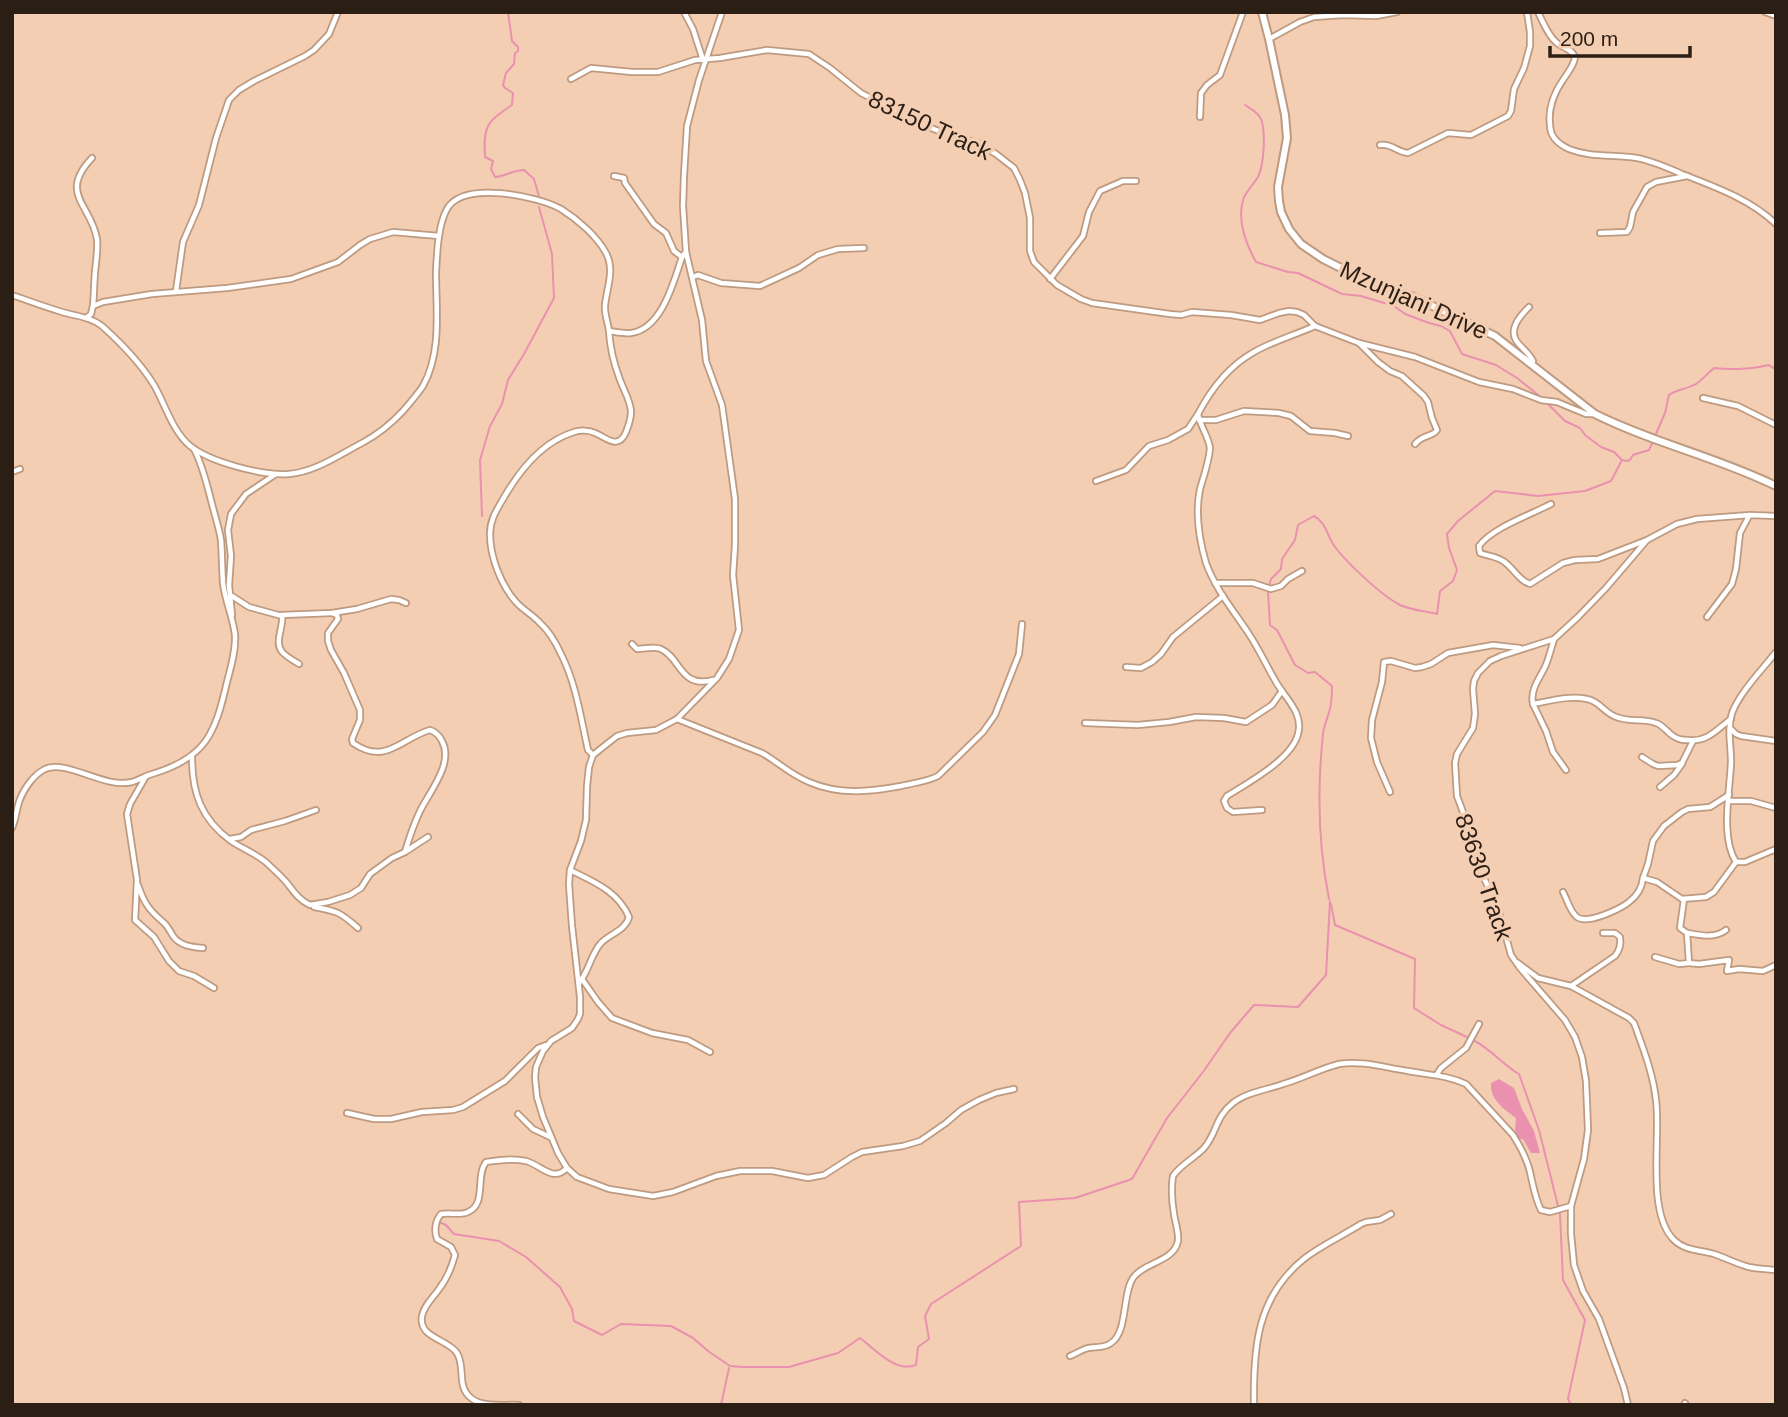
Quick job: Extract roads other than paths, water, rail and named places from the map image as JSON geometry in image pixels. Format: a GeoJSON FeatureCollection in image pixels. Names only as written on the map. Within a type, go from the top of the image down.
{"type":"FeatureCollection","features":[{"type":"Feature","properties":{"kind":"main road","name":"Mzunjani Drive"},"geometry":{"type":"LineString","coordinates":[[1262,12],[1286,126],[1286,149],[1278,187],[1279,201],[1289,229],[1301,244],[1351,273],[1414,297],[1495,336],[1595,414],[1660,441],[1721,461],[1776,486]]}},
{"type":"Feature","properties":{"kind":"street"},"geometry":{"type":"LineString","coordinates":[[176,291],[183,242],[199,205],[229,100],[254,80],[314,50],[329,34],[338,12]]}},
{"type":"Feature","properties":{"kind":"street"},"geometry":{"type":"LineString","coordinates":[[684,12],[705,59]]}},
{"type":"Feature","properties":{"kind":"street"},"geometry":{"type":"LineString","coordinates":[[722,12],[705,59],[687,126],[683,186],[684,255],[693,277],[702,320],[706,361],[722,405],[735,499],[733,575],[738,630],[729,659],[717,678],[677,719],[656,730],[617,736],[593,755],[589,767],[586,820],[570,870],[569,893],[580,981],[580,1008],[578,1019],[572,1028],[547,1045],[536,1066],[537,1097],[542,1117],[567,1168],[577,1177],[594,1184],[653,1196],[673,1192],[716,1175],[740,1171],[772,1171],[808,1178],[818,1176],[862,1152],[903,1146],[920,1140],[979,1100],[1014,1089]]}},
{"type":"Feature","properties":{"kind":"street"},"geometry":{"type":"LineString","coordinates":[[1200,117],[1201,93],[1220,75],[1243,12]]}},
{"type":"Feature","properties":{"kind":"street"},"geometry":{"type":"LineString","coordinates":[[1269,39],[1314,17],[1376,16],[1397,12]]}},
{"type":"Feature","properties":{"kind":"street"},"geometry":{"type":"LineString","coordinates":[[1380,145],[1389,145],[1408,153],[1448,133],[1469,136],[1507,118],[1511,111],[1514,89],[1530,46],[1527,12]]}},
{"type":"Feature","properties":{"kind":"street"},"geometry":{"type":"LineString","coordinates":[[1538,12],[1557,43],[1572,50],[1576,57],[1552,103],[1550,125],[1556,142],[1580,152],[1647,160],[1741,199],[1776,224]]}},
{"type":"Feature","properties":{"kind":"street"},"geometry":{"type":"LineString","coordinates":[[1765,12],[1776,16]]}},
{"type":"Feature","properties":{"kind":"street","name":"83150 Track"},"geometry":{"type":"LineString","coordinates":[[571,79],[591,68],[658,72],[695,60],[766,50],[809,54],[861,93],[926,126],[978,143],[1001,158],[1017,173],[1025,193],[1030,218],[1031,257],[1039,269],[1069,293],[1091,303],[1181,315],[1192,312],[1255,320],[1290,311],[1304,315],[1315,326],[1359,342],[1415,357],[1479,382],[1567,405],[1586,414],[1595,414]]}},
{"type":"Feature","properties":{"kind":"street"},"geometry":{"type":"LineString","coordinates":[[86,318],[91,314],[93,306],[96,236],[79,200],[77,184],[80,173],[92,158]]}},
{"type":"Feature","properties":{"kind":"street"},"geometry":{"type":"LineString","coordinates":[[614,176],[624,178],[654,224],[666,233],[674,251],[684,255]]}},
{"type":"Feature","properties":{"kind":"street"},"geometry":{"type":"LineString","coordinates":[[1600,233],[1627,232],[1633,212],[1647,187],[1656,182],[1688,176]]}},
{"type":"Feature","properties":{"kind":"street"},"geometry":{"type":"LineString","coordinates":[[1050,279],[1083,236],[1089,212],[1101,191],[1124,181],[1136,181]]}},
{"type":"Feature","properties":{"kind":"street"},"geometry":{"type":"LineString","coordinates":[[12,295],[93,320],[105,329],[145,373],[188,444],[203,454],[246,469],[287,474],[306,471],[373,437],[394,421],[422,388],[431,366],[436,333],[436,261],[439,236],[446,210],[454,201],[466,195],[493,192],[548,203],[574,218],[599,242],[609,259],[610,277],[604,307],[610,348],[631,412],[625,435],[614,441],[594,432],[576,431],[550,444],[518,473],[494,514],[490,533],[493,554],[505,585],[518,604],[545,628],[566,664],[583,720],[588,750],[593,755]]}},
{"type":"Feature","properties":{"kind":"street"},"geometry":{"type":"LineString","coordinates":[[93,306],[112,300],[176,291],[227,288],[303,275],[338,262],[370,239],[393,232],[439,236]]}},
{"type":"Feature","properties":{"kind":"street"},"geometry":{"type":"LineString","coordinates":[[693,277],[698,275],[708,280],[734,285],[760,285],[799,268],[818,255],[838,249],[864,248]]}},
{"type":"Feature","properties":{"kind":"street"},"geometry":{"type":"LineString","coordinates":[[609,331],[630,333],[649,324],[664,306],[684,255]]}},
{"type":"Feature","properties":{"kind":"street"},"geometry":{"type":"LineString","coordinates":[[1529,307],[1516,322],[1514,335],[1516,342],[1531,355],[1531,364]]}},
{"type":"Feature","properties":{"kind":"street"},"geometry":{"type":"LineString","coordinates":[[1096,481],[1126,470],[1149,446],[1188,429],[1209,394],[1241,360],[1315,326]]}},
{"type":"Feature","properties":{"kind":"street"},"geometry":{"type":"LineString","coordinates":[[1359,342],[1378,362],[1414,386],[1428,402],[1437,430],[1421,437],[1415,444]]}},
{"type":"Feature","properties":{"kind":"street"},"geometry":{"type":"LineString","coordinates":[[1703,398],[1738,406],[1776,425]]}},
{"type":"Feature","properties":{"kind":"street"},"geometry":{"type":"LineString","coordinates":[[1199,420],[1216,420],[1244,411],[1279,413],[1291,416],[1310,431],[1348,436]]}},
{"type":"Feature","properties":{"kind":"street"},"geometry":{"type":"LineString","coordinates":[[1198,414],[1210,448],[1198,501],[1205,559],[1215,583],[1290,700],[1299,727],[1298,736],[1276,764],[1227,796],[1224,801],[1227,808],[1233,811],[1262,810]]}},
{"type":"Feature","properties":{"kind":"street"},"geometry":{"type":"LineString","coordinates":[[12,828],[18,803],[24,792],[37,774],[46,768],[57,767],[113,783],[135,782],[192,757],[208,738],[222,702],[235,637],[223,586],[218,522],[194,448]]}},
{"type":"Feature","properties":{"kind":"street"},"geometry":{"type":"LineString","coordinates":[[12,472],[20,469]]}},
{"type":"Feature","properties":{"kind":"street"},"geometry":{"type":"LineString","coordinates":[[232,620],[228,527],[231,514],[246,494],[276,474]]}},
{"type":"Feature","properties":{"kind":"street"},"geometry":{"type":"LineString","coordinates":[[1551,504],[1489,537],[1480,544],[1480,553],[1504,562],[1524,582],[1530,584],[1563,564],[1575,560],[1598,559],[1647,540]]}},
{"type":"Feature","properties":{"kind":"street"},"geometry":{"type":"LineString","coordinates":[[1707,617],[1732,584],[1740,533],[1750,515]]}},
{"type":"Feature","properties":{"kind":"street","name":"83630 Track"},"geometry":{"type":"LineString","coordinates":[[1628,1405],[1625,1388],[1599,1319],[1579,1282],[1574,1265],[1571,1206],[1584,1159],[1588,1130],[1582,1057],[1565,1020],[1514,960],[1457,796],[1455,763],[1457,754],[1473,728],[1474,681],[1478,673],[1490,661],[1554,639],[1606,588],[1647,540],[1686,521],[1712,517],[1776,516]]}},
{"type":"Feature","properties":{"kind":"street"},"geometry":{"type":"LineString","coordinates":[[1215,583],[1253,583],[1268,589],[1281,586],[1302,571]]}},
{"type":"Feature","properties":{"kind":"street"},"geometry":{"type":"LineString","coordinates":[[231,596],[253,609],[281,615],[357,609],[391,599],[406,603]]}},
{"type":"Feature","properties":{"kind":"street"},"geometry":{"type":"LineString","coordinates":[[1126,667],[1141,668],[1152,662],[1173,637],[1223,596]]}},
{"type":"Feature","properties":{"kind":"street"},"geometry":{"type":"LineString","coordinates":[[332,612],[338,619],[328,633],[328,643],[360,710],[353,743],[365,750],[383,752],[430,730],[435,732],[445,747],[443,768],[420,812],[405,852]]}},
{"type":"Feature","properties":{"kind":"street"},"geometry":{"type":"LineString","coordinates":[[281,615],[284,620],[278,640],[279,648],[299,664]]}},
{"type":"Feature","properties":{"kind":"street"},"geometry":{"type":"LineString","coordinates":[[677,719],[762,753],[793,774],[823,787],[843,791],[870,791],[929,781],[941,773],[989,725],[1017,661],[1023,624]]}},
{"type":"Feature","properties":{"kind":"street"},"geometry":{"type":"LineString","coordinates":[[1554,639],[1532,698],[1553,752],[1566,770]]}},
{"type":"Feature","properties":{"kind":"street"},"geometry":{"type":"LineString","coordinates":[[632,644],[637,649],[664,650],[681,671],[693,679],[705,682],[717,678]]}},
{"type":"Feature","properties":{"kind":"street"},"geometry":{"type":"LineString","coordinates":[[1390,792],[1377,762],[1371,738],[1384,663],[1398,662],[1415,668],[1431,664],[1448,653],[1493,645],[1524,648]]}},
{"type":"Feature","properties":{"kind":"street"},"geometry":{"type":"LineString","coordinates":[[1736,862],[1728,834],[1731,760],[1729,727],[1740,698],[1776,652]]}},
{"type":"Feature","properties":{"kind":"street"},"geometry":{"type":"LineString","coordinates":[[1085,723],[1138,725],[1196,717],[1246,722],[1272,705],[1282,691]]}},
{"type":"Feature","properties":{"kind":"street"},"geometry":{"type":"LineString","coordinates":[[1533,704],[1565,698],[1591,700],[1617,718],[1658,723],[1678,739],[1693,741],[1699,741],[1716,732],[1731,719]]}},
{"type":"Feature","properties":{"kind":"street"},"geometry":{"type":"LineString","coordinates":[[1729,727],[1741,736],[1776,741]]}},
{"type":"Feature","properties":{"kind":"street"},"geometry":{"type":"LineString","coordinates":[[1660,787],[1674,775],[1693,741]]}},
{"type":"Feature","properties":{"kind":"street"},"geometry":{"type":"LineString","coordinates":[[192,757],[198,803],[214,824],[230,840],[263,859],[299,898],[315,908],[341,913],[358,928]]}},
{"type":"Feature","properties":{"kind":"street"},"geometry":{"type":"LineString","coordinates":[[1643,757],[1661,767],[1682,763]]}},
{"type":"Feature","properties":{"kind":"street"},"geometry":{"type":"LineString","coordinates":[[148,775],[138,789],[127,814],[142,896],[148,908],[164,922],[175,940],[192,947],[204,948]]}},
{"type":"Feature","properties":{"kind":"street"},"geometry":{"type":"LineString","coordinates":[[1563,892],[1577,917],[1586,919],[1601,916],[1628,902],[1640,890],[1653,841],[1664,826],[1682,812],[1710,807],[1729,798],[1776,808]]}},
{"type":"Feature","properties":{"kind":"street"},"geometry":{"type":"LineString","coordinates":[[230,840],[251,830],[316,810]]}},
{"type":"Feature","properties":{"kind":"street"},"geometry":{"type":"LineString","coordinates":[[310,905],[351,895],[361,888],[370,874],[391,858],[428,837]]}},
{"type":"Feature","properties":{"kind":"street"},"geometry":{"type":"LineString","coordinates":[[1736,862],[1745,862],[1776,849]]}},
{"type":"Feature","properties":{"kind":"street"},"geometry":{"type":"LineString","coordinates":[[1643,878],[1657,882],[1684,899],[1711,895],[1736,862]]}},
{"type":"Feature","properties":{"kind":"street"},"geometry":{"type":"LineString","coordinates":[[570,870],[605,888],[624,908],[629,918],[626,926],[601,944],[580,981]]}},
{"type":"Feature","properties":{"kind":"street"},"geometry":{"type":"LineString","coordinates":[[137,880],[135,920],[154,937],[178,971],[214,988]]}},
{"type":"Feature","properties":{"kind":"street"},"geometry":{"type":"LineString","coordinates":[[1684,899],[1680,928],[1687,933],[1713,936],[1726,930]]}},
{"type":"Feature","properties":{"kind":"street"},"geometry":{"type":"LineString","coordinates":[[1571,986],[1618,952],[1620,937],[1615,933],[1603,933]]}},
{"type":"Feature","properties":{"kind":"street"},"geometry":{"type":"LineString","coordinates":[[1687,933],[1689,963]]}},
{"type":"Feature","properties":{"kind":"street"},"geometry":{"type":"LineString","coordinates":[[1655,957],[1679,964],[1728,960],[1727,971],[1763,971],[1776,965]]}},
{"type":"Feature","properties":{"kind":"street"},"geometry":{"type":"LineString","coordinates":[[1514,960],[1542,980],[1571,986],[1634,1023],[1652,1075],[1657,1102],[1659,1203],[1662,1217],[1673,1239],[1690,1249],[1711,1253],[1749,1267],[1776,1270]]}},
{"type":"Feature","properties":{"kind":"street"},"geometry":{"type":"LineString","coordinates":[[580,981],[612,1018],[652,1033],[688,1040],[710,1052]]}},
{"type":"Feature","properties":{"kind":"street"},"geometry":{"type":"LineString","coordinates":[[1437,1074],[1466,1048],[1479,1024]]}},
{"type":"Feature","properties":{"kind":"street"},"geometry":{"type":"LineString","coordinates":[[347,1113],[374,1119],[391,1119],[463,1107],[505,1081],[538,1048],[547,1045]]}},
{"type":"Feature","properties":{"kind":"street"},"geometry":{"type":"LineString","coordinates":[[1070,1356],[1085,1349],[1113,1343],[1120,1331],[1129,1289],[1135,1275],[1164,1259],[1175,1248],[1178,1236],[1173,1211],[1173,1176],[1183,1164],[1206,1146],[1218,1120],[1232,1104],[1245,1096],[1339,1064],[1367,1064],[1437,1074],[1466,1084],[1513,1135],[1529,1169],[1535,1197],[1541,1210],[1557,1211],[1571,1206]]}},
{"type":"Feature","properties":{"kind":"street"},"geometry":{"type":"LineString","coordinates":[[518,1114],[533,1129],[551,1137]]}},
{"type":"Feature","properties":{"kind":"street"},"geometry":{"type":"LineString","coordinates":[[519,1405],[483,1403],[472,1399],[462,1384],[460,1362],[456,1353],[427,1333],[423,1327],[422,1314],[442,1287],[455,1255],[451,1247],[438,1239],[436,1222],[440,1214],[464,1213],[474,1208],[479,1196],[480,1173],[486,1162],[524,1160],[552,1174],[560,1174],[567,1168]]}},
{"type":"Feature","properties":{"kind":"street"},"geometry":{"type":"LineString","coordinates":[[1254,1405],[1256,1340],[1264,1312],[1278,1286],[1296,1266],[1313,1253],[1361,1224],[1380,1220],[1391,1214]]}},
{"type":"Feature","properties":{"kind":"waterway"},"geometry":{"type":"LineString","coordinates":[[508,12],[512,41],[518,47],[514,64],[506,73],[503,85],[513,93],[512,105],[488,125],[485,157],[493,161],[491,169],[495,177],[524,170],[534,179],[540,200]]}},
{"type":"Feature","properties":{"kind":"waterway"},"geometry":{"type":"LineString","coordinates":[[1245,105],[1260,117],[1263,125],[1260,172],[1245,194],[1241,208],[1244,232],[1256,262],[1298,273],[1342,294],[1361,296],[1394,306],[1405,314],[1441,326],[1450,331],[1462,354],[1496,365],[1543,399]]}},
{"type":"Feature","properties":{"kind":"waterway"},"geometry":{"type":"LineString","coordinates":[[482,516],[480,460],[490,426],[502,404],[508,380],[554,298],[552,254],[539,207]]}},
{"type":"Feature","properties":{"kind":"waterway"},"geometry":{"type":"LineString","coordinates":[[1547,403],[1565,421],[1580,428],[1601,447],[1627,461],[1633,455],[1649,450],[1665,413],[1669,395],[1696,384],[1714,368],[1742,369],[1769,365],[1773,368],[1776,365]]}},
{"type":"Feature","properties":{"kind":"waterway"},"geometry":{"type":"LineString","coordinates":[[1269,586],[1295,540],[1298,525],[1314,516],[1321,522],[1332,543],[1365,579],[1404,607],[1437,614],[1440,591],[1453,581],[1457,570],[1447,534],[1458,521],[1495,491],[1538,496],[1585,491],[1611,481],[1622,460]]}},
{"type":"Feature","properties":{"kind":"waterway"},"geometry":{"type":"LineString","coordinates":[[1268,591],[1270,625],[1277,630],[1295,665],[1308,673],[1315,672],[1332,686],[1323,734],[1319,796],[1329,899]]}},
{"type":"Feature","properties":{"kind":"waterway"},"geometry":{"type":"LineString","coordinates":[[439,1222],[454,1234],[499,1241],[526,1257],[560,1287],[572,1309],[574,1321],[602,1335],[621,1324],[671,1326],[693,1338],[730,1366],[742,1367],[789,1367],[838,1353],[860,1338],[893,1363],[908,1367],[916,1365],[918,1347],[929,1339],[925,1316],[931,1304],[1021,1246],[1019,1202],[1075,1198],[1132,1179],[1167,1118],[1254,1005],[1298,1007],[1326,975],[1330,901]]}},
{"type":"Feature","properties":{"kind":"waterway"},"geometry":{"type":"LineString","coordinates":[[1331,904],[1335,925],[1415,959],[1414,1008],[1469,1038]]}},
{"type":"Feature","properties":{"kind":"waterway"},"geometry":{"type":"LineString","coordinates":[[1473,1040],[1519,1074],[1539,1130],[1558,1206]]}},
{"type":"Feature","properties":{"kind":"waterway"},"geometry":{"type":"LineString","coordinates":[[1560,1214],[1563,1280],[1585,1320],[1568,1399],[1571,1405]]}},
{"type":"Feature","properties":{"kind":"waterway"},"geometry":{"type":"LineString","coordinates":[[721,1405],[729,1368]]}}]}
